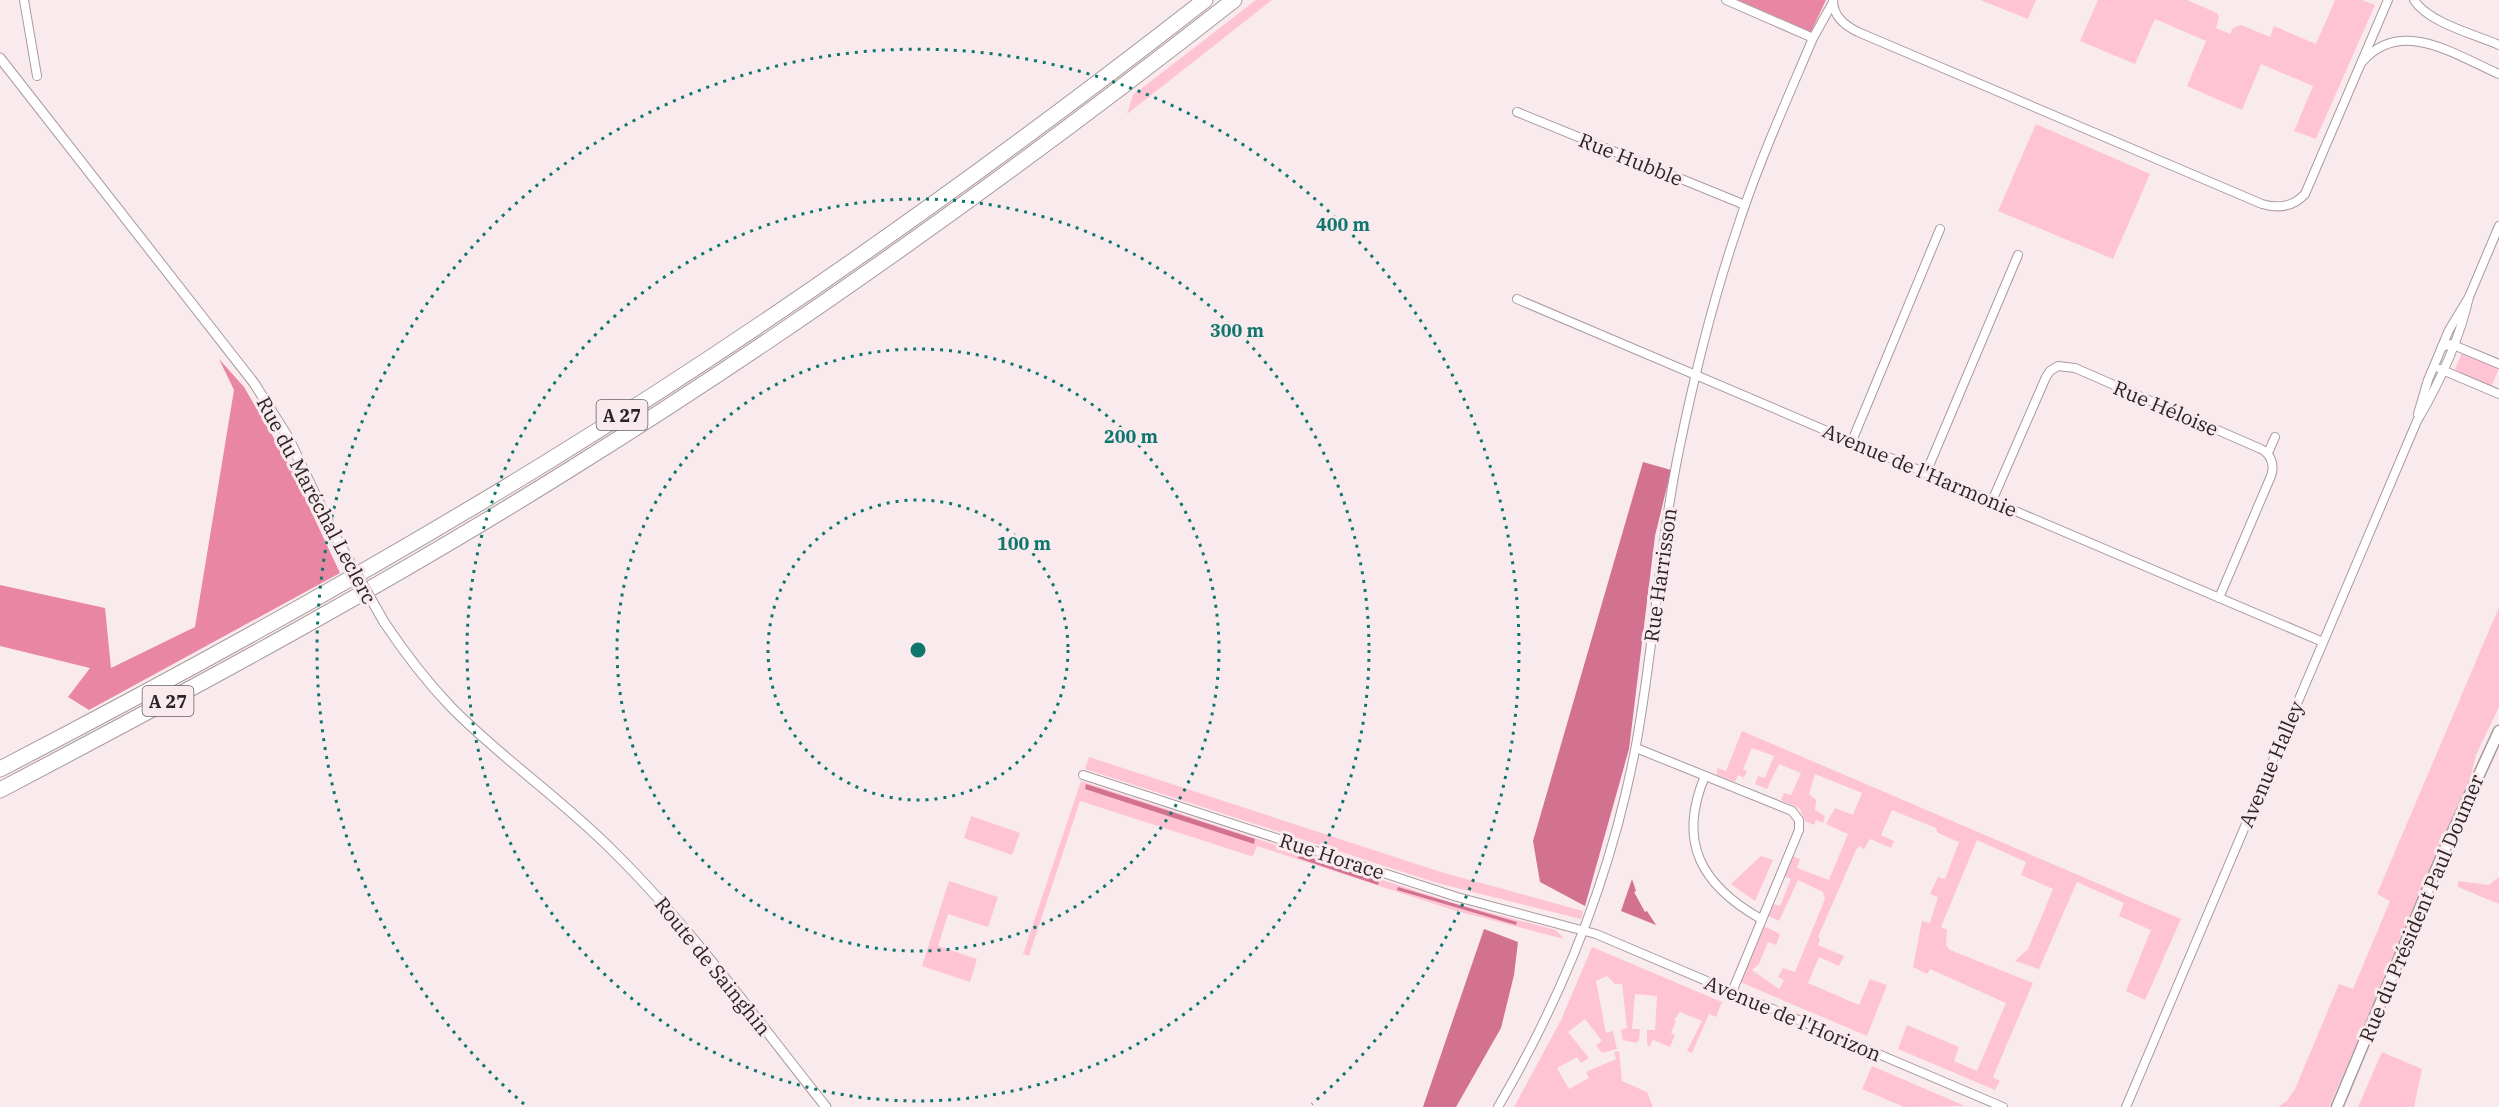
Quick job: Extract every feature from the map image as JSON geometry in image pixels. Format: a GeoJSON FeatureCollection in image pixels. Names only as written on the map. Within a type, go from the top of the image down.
{"type":"FeatureCollection","features":[{"type":"Feature","properties":{"kind":"highway","name":"A 27"},"geometry":{"type":"LineString","coordinates":[[0,769],[281,618],[472,508],[638,405],[764,322],[946,195],[1205,0]]}},
{"type":"Feature","properties":{"kind":"highway","name":"A 27"},"geometry":{"type":"LineString","coordinates":[[0,790],[335,609],[482,524],[615,441],[773,338],[923,234],[1056,138],[1234,0]]}},
{"type":"Feature","properties":{"kind":"main road","name":"Rue du Président Paul Doumer"},"geometry":{"type":"LineString","coordinates":[[2334,1107],[2444,851],[2499,731]]}},
{"type":"Feature","properties":{"kind":"street"},"geometry":{"type":"LineString","coordinates":[[24,0],[37,76]]}},
{"type":"Feature","properties":{"kind":"street"},"geometry":{"type":"LineString","coordinates":[[1726,0],[1813,38]]}},
{"type":"Feature","properties":{"kind":"street"},"geometry":{"type":"LineString","coordinates":[[1832,2],[1839,19],[1857,32],[2275,207],[2292,204],[2305,194],[2388,0]]}},
{"type":"Feature","properties":{"kind":"street"},"geometry":{"type":"LineString","coordinates":[[2414,0],[2420,8],[2434,17],[2499,45]]}},
{"type":"Feature","properties":{"kind":"street","name":"Rue Harrisson"},"geometry":{"type":"LineString","coordinates":[[1498,1107],[1544,1023],[1583,931],[1618,823],[1636,748],[1666,521],[1679,449],[1712,311],[1745,206],[1813,38],[1832,2]]}},
{"type":"Feature","properties":{"kind":"street"},"geometry":{"type":"LineString","coordinates":[[2358,70],[2368,56],[2380,47],[2395,41],[2411,39],[2431,44],[2499,74]]}},
{"type":"Feature","properties":{"kind":"street","name":"Rue du Maréchal Leclerc"},"geometry":{"type":"LineString","coordinates":[[0,58],[254,383],[289,439],[334,534],[384,622],[410,659],[452,708],[593,832]]}},
{"type":"Feature","properties":{"kind":"street","name":"Rue Hubble"},"geometry":{"type":"LineString","coordinates":[[1517,112],[1745,206]]}},
{"type":"Feature","properties":{"kind":"street","name":"Avenue Halley"},"geometry":{"type":"LineString","coordinates":[[2126,1107],[2417,421],[2454,346],[2469,297],[2499,226]]}},
{"type":"Feature","properties":{"kind":"street"},"geometry":{"type":"LineString","coordinates":[[1852,441],[1940,229]]}},
{"type":"Feature","properties":{"kind":"street"},"geometry":{"type":"LineString","coordinates":[[1926,473],[2018,255]]}},
{"type":"Feature","properties":{"kind":"street","name":"Avenue Halley"},"geometry":{"type":"LineString","coordinates":[[2417,421],[2423,395],[2436,360],[2454,321],[2469,297]]}},
{"type":"Feature","properties":{"kind":"street","name":"Avenue de l'Harmonie"},"geometry":{"type":"LineString","coordinates":[[1517,299],[2323,642]]}},
{"type":"Feature","properties":{"kind":"street"},"geometry":{"type":"LineString","coordinates":[[2442,347],[2448,344],[2499,364]]}},
{"type":"Feature","properties":{"kind":"street"},"geometry":{"type":"LineString","coordinates":[[2436,360],[2443,371],[2499,394]]}},
{"type":"Feature","properties":{"kind":"street","name":"Rue Héloise"},"geometry":{"type":"LineString","coordinates":[[1992,501],[2046,377],[2058,366],[2075,368],[2268,453]]}},
{"type":"Feature","properties":{"kind":"street"},"geometry":{"type":"LineString","coordinates":[[2219,598],[2271,476],[2273,468],[2268,453],[2275,436]]}},
{"type":"Feature","properties":{"kind":"street"},"geometry":{"type":"LineString","coordinates":[[1636,748],[1792,811],[1799,819],[1799,830],[1732,992]]}},
{"type":"Feature","properties":{"kind":"street","name":"Rue Horace"},"geometry":{"type":"LineString","coordinates":[[1083,775],[1457,897],[1583,931]]}},
{"type":"Feature","properties":{"kind":"street"},"geometry":{"type":"LineString","coordinates":[[1705,776],[1695,801],[1692,823],[1700,860],[1723,893],[1761,919]]}},
{"type":"Feature","properties":{"kind":"street","name":"Route de Sainghin"},"geometry":{"type":"LineString","coordinates":[[593,832],[638,876],[693,938],[826,1107]]}},
{"type":"Feature","properties":{"kind":"street","name":"Avenue de l'Horizon"},"geometry":{"type":"LineString","coordinates":[[1583,931],[2003,1107]]}},
{"type":"Feature","properties":{"kind":"shaded area"},"geometry":{"type":"Polygon","coordinates":[[[1256,0],[1272,0],[1127,114],[1133,95],[1256,0]]]}},
{"type":"Feature","properties":{"kind":"shaded area"},"geometry":{"type":"Polygon","coordinates":[[[1738,0],[1826,0],[1811,32],[1738,0]]]}},
{"type":"Feature","properties":{"kind":"shaded area"},"geometry":{"type":"Polygon","coordinates":[[[1980,0],[2036,0],[2028,19],[1980,0]]]}},
{"type":"Feature","properties":{"kind":"shaded area"},"geometry":{"type":"Polygon","coordinates":[[[2098,0],[2187,0],[2217,13],[2219,17],[2216,28],[2230,34],[2233,28],[2241,25],[2270,37],[2274,26],[2316,44],[2335,0],[2362,0],[2375,5],[2316,139],[2294,131],[2313,86],[2261,64],[2242,110],[2187,86],[2206,41],[2155,19],[2135,64],[2080,41],[2098,0]]]}},
{"type":"Feature","properties":{"kind":"shaded area"},"geometry":{"type":"Polygon","coordinates":[[[2036,124],[2150,174],[2113,259],[1998,211],[2036,124]]]}},
{"type":"Feature","properties":{"kind":"shaded area"},"geometry":{"type":"Polygon","coordinates":[[[2462,353],[2499,368],[2491,387],[2455,369],[2462,353]]]}},
{"type":"Feature","properties":{"kind":"shaded area"},"geometry":{"type":"Polygon","coordinates":[[[219,359],[244,387],[289,464],[340,573],[89,710],[68,697],[90,668],[0,646],[0,585],[105,608],[111,668],[195,627],[234,390],[219,359]]]}},
{"type":"Feature","properties":{"kind":"shaded area"},"geometry":{"type":"Polygon","coordinates":[[[1643,462],[1671,470],[1655,536],[1629,749],[1585,906],[1540,882],[1533,841],[1643,462]]]}},
{"type":"Feature","properties":{"kind":"shaded area"},"geometry":{"type":"Polygon","coordinates":[[[2499,607],[2499,707],[2476,755],[2469,784],[2329,1107],[2278,1107],[2287,1101],[2295,1089],[2339,984],[2353,989],[2390,901],[2377,894],[2499,607]]]}},
{"type":"Feature","properties":{"kind":"shaded area"},"geometry":{"type":"Polygon","coordinates":[[[1742,731],[2181,919],[2145,1000],[2126,991],[2151,930],[2119,916],[2124,903],[2077,882],[2039,969],[2015,961],[2028,949],[2053,889],[2021,875],[2026,862],[1977,840],[1941,927],[1947,930],[1946,945],[1950,950],[2033,983],[1993,1077],[2000,1081],[1995,1090],[1898,1049],[1907,1025],[1959,1047],[1954,1061],[1977,1071],[2006,1003],[1930,969],[1927,974],[1913,967],[1922,921],[1930,923],[1938,897],[1930,894],[1938,877],[1945,879],[1959,842],[1938,833],[1936,828],[1892,810],[1881,835],[1894,841],[1891,848],[1870,839],[1864,849],[1859,846],[1818,937],[1820,939],[1818,945],[1844,956],[1839,966],[1819,957],[1808,983],[1859,1005],[1870,979],[1887,985],[1867,1036],[1740,982],[1764,926],[1780,934],[1776,945],[1768,942],[1759,964],[1752,970],[1779,989],[1784,980],[1778,977],[1783,968],[1795,972],[1825,899],[1823,892],[1798,880],[1779,921],[1768,916],[1773,904],[1780,906],[1791,879],[1784,876],[1793,856],[1800,859],[1797,868],[1829,880],[1848,834],[1826,824],[1835,808],[1853,815],[1862,793],[1815,774],[1809,794],[1816,800],[1815,810],[1825,816],[1823,823],[1816,820],[1814,825],[1805,821],[1800,809],[1781,800],[1784,793],[1791,795],[1801,773],[1779,764],[1767,789],[1755,784],[1758,776],[1765,778],[1774,756],[1752,748],[1743,769],[1747,771],[1744,778],[1738,775],[1735,782],[1717,775],[1717,768],[1726,771],[1742,731]]]}},
{"type":"Feature","properties":{"kind":"shaded area"},"geometry":{"type":"Polygon","coordinates":[[[1089,757],[1441,872],[1583,911],[1581,919],[1437,883],[1085,769],[1089,757]]]}},
{"type":"Feature","properties":{"kind":"shaded area"},"geometry":{"type":"Polygon","coordinates":[[[1081,781],[1453,903],[1556,930],[1564,939],[1453,910],[1257,846],[1251,856],[1080,801],[1029,956],[1023,954],[1081,781]]]}},
{"type":"Feature","properties":{"kind":"shaded area"},"geometry":{"type":"Polygon","coordinates":[[[1086,784],[1255,839],[1254,844],[1085,789],[1086,784]]]}},
{"type":"Feature","properties":{"kind":"shaded area"},"geometry":{"type":"Polygon","coordinates":[[[971,816],[1020,833],[1012,855],[964,838],[971,816]]]}},
{"type":"Feature","properties":{"kind":"shaded area"},"geometry":{"type":"Polygon","coordinates":[[[1299,854],[1379,881],[1378,885],[1298,858],[1299,854]]]}},
{"type":"Feature","properties":{"kind":"shaded area"},"geometry":{"type":"Polygon","coordinates":[[[1761,856],[1773,860],[1755,901],[1731,884],[1761,856]]]}},
{"type":"Feature","properties":{"kind":"shaded area"},"geometry":{"type":"Polygon","coordinates":[[[2499,877],[2499,904],[2458,887],[2458,881],[2489,885],[2499,877]]]}},
{"type":"Feature","properties":{"kind":"shaded area"},"geometry":{"type":"Polygon","coordinates":[[[1632,879],[1636,891],[1634,892],[1645,912],[1647,911],[1656,925],[1621,911],[1632,879]]]}},
{"type":"Feature","properties":{"kind":"shaded area"},"geometry":{"type":"Polygon","coordinates":[[[949,881],[998,897],[988,927],[948,914],[938,946],[977,959],[970,982],[922,966],[949,881]]]}},
{"type":"Feature","properties":{"kind":"shaded area"},"geometry":{"type":"Polygon","coordinates":[[[1398,887],[1517,922],[1516,925],[1397,890],[1398,887]]]}},
{"type":"Feature","properties":{"kind":"shaded area"},"geometry":{"type":"Polygon","coordinates":[[[1484,929],[1518,942],[1514,975],[1501,1028],[1456,1107],[1423,1107],[1484,929]]]}},
{"type":"Feature","properties":{"kind":"shaded area"},"geometry":{"type":"Polygon","coordinates":[[[1592,947],[1722,1002],[1716,1017],[1709,1014],[1692,1053],[1687,1051],[1702,1021],[1680,1012],[1674,1020],[1676,1021],[1671,1033],[1675,1035],[1670,1047],[1653,1040],[1649,1047],[1647,1030],[1655,1030],[1657,996],[1635,994],[1632,1029],[1640,1029],[1639,1040],[1636,1043],[1623,1040],[1621,1030],[1627,1028],[1622,984],[1615,984],[1607,976],[1596,981],[1606,1033],[1613,1031],[1617,1049],[1602,1053],[1596,1045],[1602,1041],[1585,1019],[1568,1032],[1589,1058],[1581,1063],[1577,1057],[1557,1068],[1569,1089],[1589,1078],[1586,1072],[1616,1059],[1614,1052],[1619,1051],[1622,1081],[1647,1092],[1653,1107],[1514,1107],[1561,1020],[1592,947]]]}},
{"type":"Feature","properties":{"kind":"shaded area"},"geometry":{"type":"Polygon","coordinates":[[[2382,1052],[2422,1069],[2414,1107],[2358,1107],[2382,1052]]]}},
{"type":"Feature","properties":{"kind":"shaded area"},"geometry":{"type":"Polygon","coordinates":[[[1872,1066],[1965,1106],[1904,1107],[1862,1089],[1872,1066]]]}}]}
